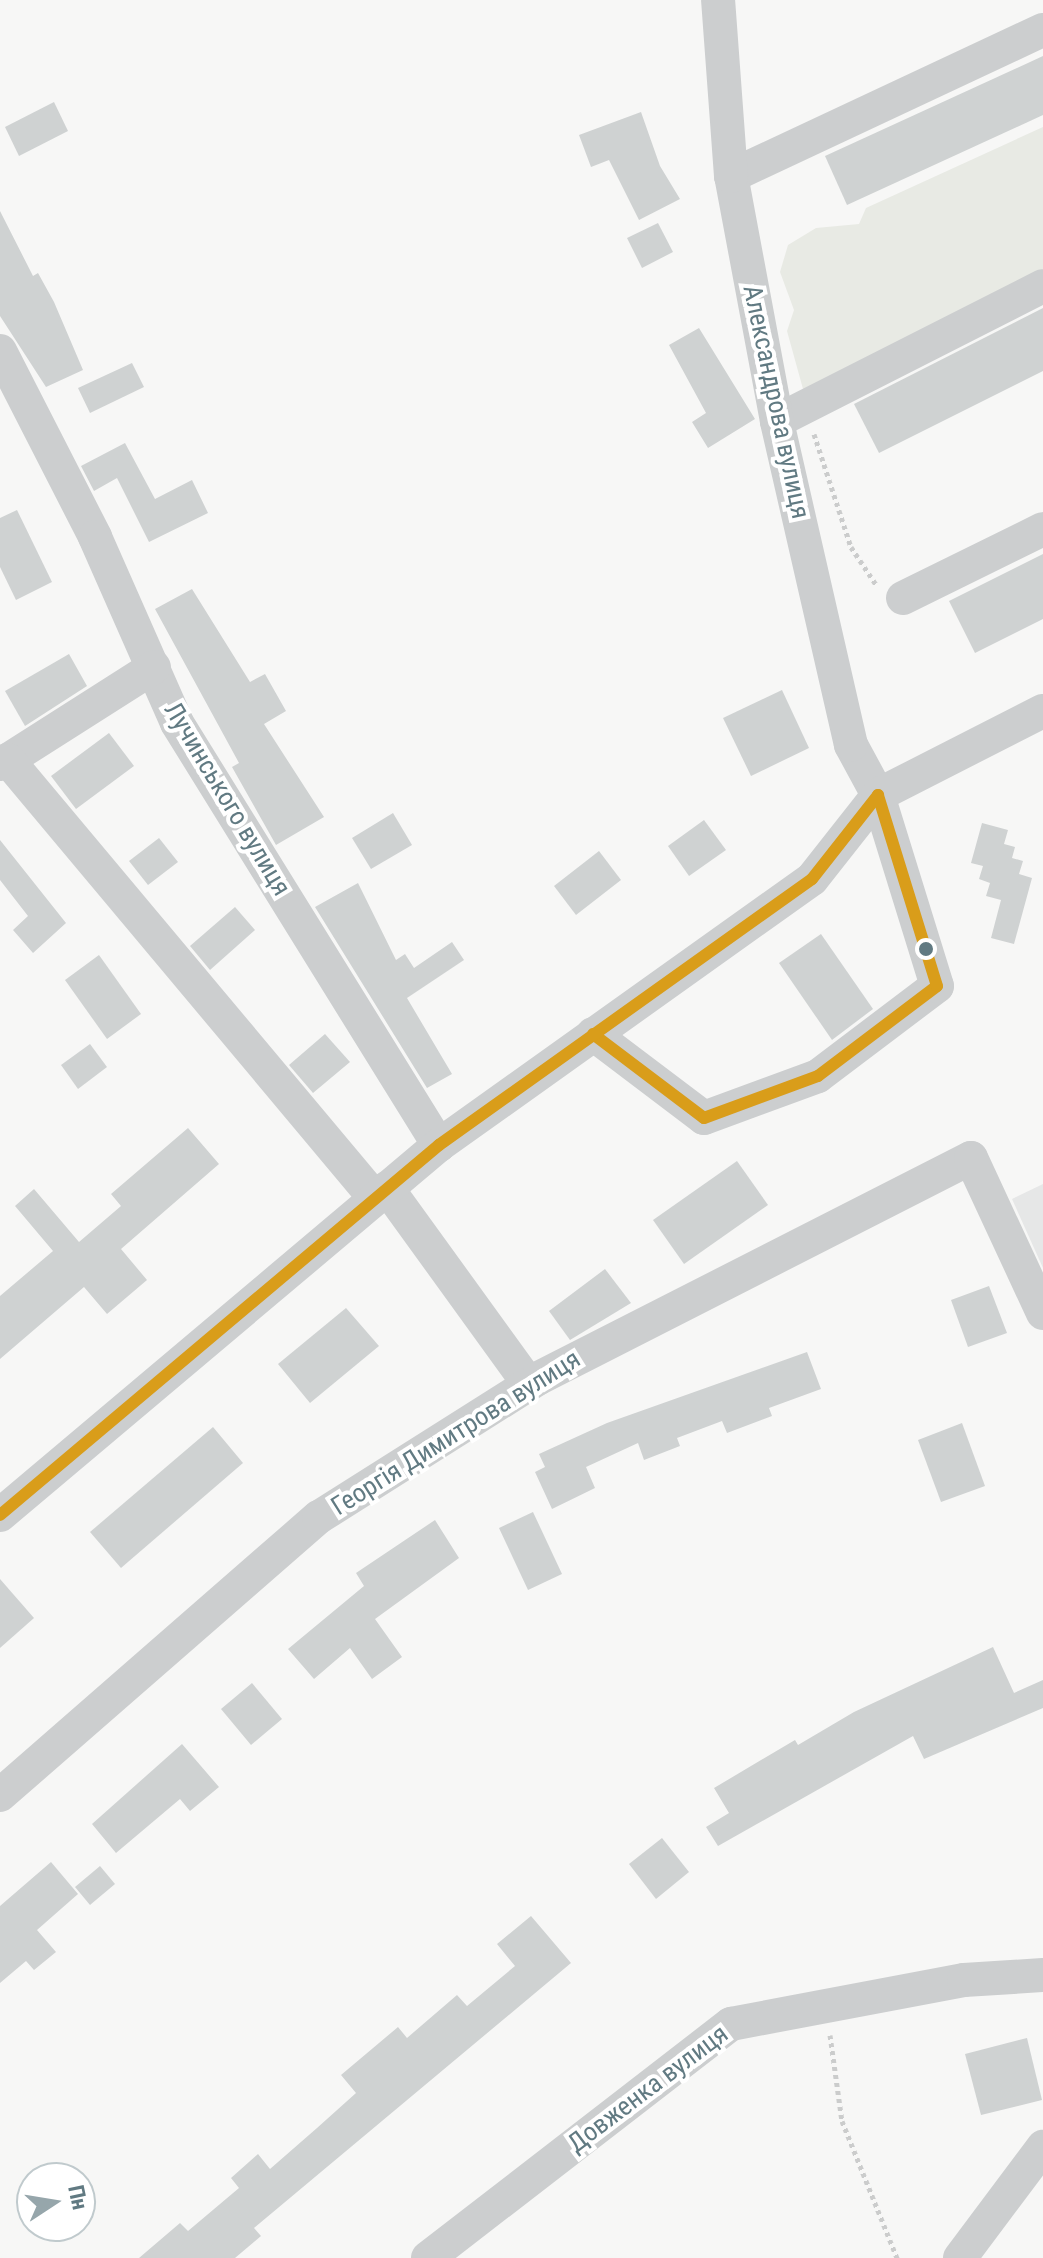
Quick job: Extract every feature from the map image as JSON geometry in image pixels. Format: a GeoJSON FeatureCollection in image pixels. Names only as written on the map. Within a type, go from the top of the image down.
{"type":"FeatureCollection","features":[{"type":"Feature","properties":{"kind":"street","name":"Александрова вулиця"},"geometry":{"type":"LineString","coordinates":[[593,1034],[704,1118],[818,1076],[937,986],[878,795],[851,745],[791,414],[731,176],[718,0]]}},
{"type":"Feature","properties":{"kind":"street"},"geometry":{"type":"LineString","coordinates":[[731,176],[1043,30]]}},
{"type":"Feature","properties":{"kind":"street"},"geometry":{"type":"LineString","coordinates":[[791,414],[1043,286]]}},
{"type":"Feature","properties":{"kind":"street","name":"Лучинського вулиця"},"geometry":{"type":"LineString","coordinates":[[0,351],[154,667],[177,723],[439,1145]]}},
{"type":"Feature","properties":{"kind":"street"},"geometry":{"type":"LineString","coordinates":[[903,598],[1043,529]]}},
{"type":"Feature","properties":{"kind":"street"},"geometry":{"type":"LineString","coordinates":[[154,667],[4,762],[380,1193],[528,1383]]}},
{"type":"Feature","properties":{"kind":"street"},"geometry":{"type":"LineString","coordinates":[[0,1515],[439,1145],[812,879],[878,795],[1043,711]]}},
{"type":"Feature","properties":{"kind":"street","name":"Георгія Димитрова вулиця"},"geometry":{"type":"LineString","coordinates":[[0,1795],[319,1517],[528,1383],[971,1158],[1043,1313]]}},
{"type":"Feature","properties":{"kind":"street","name":"Довженка вулиця"},"geometry":{"type":"LineString","coordinates":[[428,2258],[731,2024],[964,1980],[1043,1975]]}},
{"type":"Feature","properties":{"kind":"street"},"geometry":{"type":"LineString","coordinates":[[960,2258],[1043,2147]]}},
{"type":"Feature","properties":{"kind":"path"},"geometry":{"type":"LineString","coordinates":[[791,414],[851,547],[871,581],[894,598],[903,598]]}},
{"type":"Feature","properties":{"kind":"path"},"geometry":{"type":"LineString","coordinates":[[826,2006],[842,2121],[897,2258]]}},
{"type":"Feature","properties":{"kind":"shaded area"},"geometry":{"type":"Polygon","coordinates":[[[1043,127],[1043,282],[803,389],[787,331],[794,310],[780,272],[788,245],[816,228],[859,224],[866,208],[1043,127]]]}},
{"type":"Feature","properties":{"kind":"shaded area"},"geometry":{"type":"Polygon","coordinates":[[[1043,1184],[1043,1268],[1012,1199],[1043,1184]]]}},
{"type":"Feature","properties":{"kind":"building"},"geometry":{"type":"Polygon","coordinates":[[[1043,56],[1043,115],[847,205],[825,156],[1043,56]]]}},
{"type":"Feature","properties":{"kind":"building"},"geometry":{"type":"Polygon","coordinates":[[[54,102],[68,131],[19,156],[5,127],[54,102]]]}},
{"type":"Feature","properties":{"kind":"building"},"geometry":{"type":"Polygon","coordinates":[[[641,112],[660,166],[680,199],[639,220],[609,160],[591,167],[579,135],[641,112]]]}},
{"type":"Feature","properties":{"kind":"building"},"geometry":{"type":"Polygon","coordinates":[[[0,211],[33,276],[38,273],[54,302],[83,370],[46,387],[0,316],[0,211]]]}},
{"type":"Feature","properties":{"kind":"building"},"geometry":{"type":"Polygon","coordinates":[[[658,223],[673,252],[642,268],[627,238],[658,223]]]}},
{"type":"Feature","properties":{"kind":"building"},"geometry":{"type":"Polygon","coordinates":[[[1043,308],[1043,371],[879,453],[854,404],[1043,308]]]}},
{"type":"Feature","properties":{"kind":"building"},"geometry":{"type":"Polygon","coordinates":[[[699,328],[755,419],[708,448],[692,422],[706,413],[669,345],[699,328]]]}},
{"type":"Feature","properties":{"kind":"building"},"geometry":{"type":"Polygon","coordinates":[[[132,363],[144,387],[90,413],[78,388],[132,363]]]}},
{"type":"Feature","properties":{"kind":"building"},"geometry":{"type":"Polygon","coordinates":[[[125,443],[155,499],[192,480],[208,513],[149,542],[117,478],[94,491],[81,466],[125,443]]]}},
{"type":"Feature","properties":{"kind":"building"},"geometry":{"type":"Polygon","coordinates":[[[17,510],[52,582],[16,600],[0,567],[0,518],[17,510]]]}},
{"type":"Feature","properties":{"kind":"building"},"geometry":{"type":"Polygon","coordinates":[[[1043,554],[1043,619],[975,653],[949,601],[1043,554]]]}},
{"type":"Feature","properties":{"kind":"building"},"geometry":{"type":"Polygon","coordinates":[[[192,589],[250,682],[265,674],[286,711],[264,724],[324,817],[276,845],[232,767],[239,763],[155,609],[192,589]]]}},
{"type":"Feature","properties":{"kind":"building"},"geometry":{"type":"Polygon","coordinates":[[[69,654],[87,686],[25,726],[5,691],[69,654]]]}},
{"type":"Feature","properties":{"kind":"building"},"geometry":{"type":"Polygon","coordinates":[[[782,690],[809,748],[751,776],[723,718],[782,690]]]}},
{"type":"Feature","properties":{"kind":"building"},"geometry":{"type":"Polygon","coordinates":[[[109,733],[134,766],[76,809],[51,776],[109,733]]]}},
{"type":"Feature","properties":{"kind":"building"},"geometry":{"type":"Polygon","coordinates":[[[393,813],[412,845],[371,869],[352,838],[393,813]]]}},
{"type":"Feature","properties":{"kind":"building"},"geometry":{"type":"Polygon","coordinates":[[[704,820],[726,850],[689,876],[668,846],[704,820]]]}},
{"type":"Feature","properties":{"kind":"building"},"geometry":{"type":"Polygon","coordinates":[[[982,823],[1008,830],[1004,844],[1015,847],[1012,858],[1023,861],[1019,874],[1032,878],[1014,944],[991,938],[1001,900],[986,896],[990,883],[979,879],[983,866],[971,863],[982,823]]]}},
{"type":"Feature","properties":{"kind":"building"},"geometry":{"type":"Polygon","coordinates":[[[159,838],[178,862],[148,885],[129,861],[159,838]]]}},
{"type":"Feature","properties":{"kind":"building"},"geometry":{"type":"Polygon","coordinates":[[[0,840],[66,923],[33,953],[13,930],[28,916],[0,880],[0,840]]]}},
{"type":"Feature","properties":{"kind":"building"},"geometry":{"type":"Polygon","coordinates":[[[599,851],[621,880],[576,915],[554,886],[599,851]]]}},
{"type":"Feature","properties":{"kind":"building"},"geometry":{"type":"Polygon","coordinates":[[[358,883],[396,960],[405,954],[414,968],[452,942],[464,960],[407,998],[452,1074],[427,1088],[315,907],[358,883]]]}},
{"type":"Feature","properties":{"kind":"building"},"geometry":{"type":"Polygon","coordinates":[[[235,907],[255,930],[210,970],[190,946],[235,907]]]}},
{"type":"Feature","properties":{"kind":"building"},"geometry":{"type":"Polygon","coordinates":[[[821,934],[873,1009],[832,1040],[779,963],[821,934]]]}},
{"type":"Feature","properties":{"kind":"building"},"geometry":{"type":"Polygon","coordinates":[[[99,955],[141,1014],[107,1039],[65,980],[99,955]]]}},
{"type":"Feature","properties":{"kind":"building"},"geometry":{"type":"Polygon","coordinates":[[[325,1034],[350,1062],[313,1093],[289,1065],[325,1034]]]}},
{"type":"Feature","properties":{"kind":"building"},"geometry":{"type":"Polygon","coordinates":[[[90,1044],[107,1067],[78,1089],[61,1065],[90,1044]]]}},
{"type":"Feature","properties":{"kind":"building"},"geometry":{"type":"Polygon","coordinates":[[[188,1128],[219,1164],[121,1249],[147,1280],[107,1314],[84,1287],[0,1359],[0,1296],[53,1251],[15,1206],[34,1189],[79,1242],[121,1206],[111,1194],[188,1128]]]}},
{"type":"Feature","properties":{"kind":"building"},"geometry":{"type":"Polygon","coordinates":[[[737,1161],[768,1205],[684,1264],[653,1220],[737,1161]]]}},
{"type":"Feature","properties":{"kind":"building"},"geometry":{"type":"Polygon","coordinates":[[[605,1269],[631,1303],[570,1340],[549,1311],[605,1269]]]}},
{"type":"Feature","properties":{"kind":"building"},"geometry":{"type":"Polygon","coordinates":[[[989,1286],[1007,1333],[968,1347],[951,1300],[989,1286]]]}},
{"type":"Feature","properties":{"kind":"building"},"geometry":{"type":"Polygon","coordinates":[[[346,1308],[379,1346],[310,1403],[278,1364],[346,1308]]]}},
{"type":"Feature","properties":{"kind":"building"},"geometry":{"type":"Polygon","coordinates":[[[807,1352],[821,1389],[769,1408],[772,1416],[727,1433],[722,1421],[677,1438],[680,1446],[644,1460],[638,1443],[586,1467],[595,1488],[552,1509],[535,1472],[545,1467],[539,1454],[607,1423],[807,1352]]]}},
{"type":"Feature","properties":{"kind":"building"},"geometry":{"type":"Polygon","coordinates":[[[962,1423],[985,1486],[941,1502],[918,1440],[962,1423]]]}},
{"type":"Feature","properties":{"kind":"building"},"geometry":{"type":"Polygon","coordinates":[[[213,1427],[243,1463],[121,1568],[90,1532],[213,1427]]]}},
{"type":"Feature","properties":{"kind":"building"},"geometry":{"type":"Polygon","coordinates":[[[533,1512],[562,1574],[528,1590],[499,1528],[533,1512]]]}},
{"type":"Feature","properties":{"kind":"building"},"geometry":{"type":"Polygon","coordinates":[[[435,1520],[459,1558],[375,1619],[402,1657],[372,1679],[350,1648],[314,1679],[288,1649],[364,1586],[356,1573],[435,1520]]]}},
{"type":"Feature","properties":{"kind":"building"},"geometry":{"type":"Polygon","coordinates":[[[0,1579],[34,1618],[0,1648],[0,1579]]]}},
{"type":"Feature","properties":{"kind":"building"},"geometry":{"type":"Polygon","coordinates":[[[993,1647],[1014,1693],[1043,1680],[1043,1708],[924,1759],[913,1736],[718,1846],[706,1827],[729,1813],[714,1788],[795,1740],[798,1745],[854,1712],[993,1647]]]}},
{"type":"Feature","properties":{"kind":"building"},"geometry":{"type":"Polygon","coordinates":[[[252,1683],[282,1719],[251,1745],[221,1709],[252,1683]]]}},
{"type":"Feature","properties":{"kind":"building"},"geometry":{"type":"Polygon","coordinates":[[[182,1744],[219,1787],[190,1811],[180,1799],[116,1853],[92,1824],[182,1744]]]}},
{"type":"Feature","properties":{"kind":"building"},"geometry":{"type":"Polygon","coordinates":[[[662,1838],[689,1872],[656,1899],[629,1864],[662,1838]]]}},
{"type":"Feature","properties":{"kind":"building"},"geometry":{"type":"Polygon","coordinates":[[[51,1862],[78,1894],[37,1930],[56,1952],[34,1970],[26,1961],[0,1983],[0,1906],[51,1862]]]}},
{"type":"Feature","properties":{"kind":"building"},"geometry":{"type":"Polygon","coordinates":[[[100,1866],[115,1884],[90,1905],[75,1887],[100,1866]]]}},
{"type":"Feature","properties":{"kind":"building"},"geometry":{"type":"Polygon","coordinates":[[[531,1916],[571,1963],[254,2228],[261,2236],[235,2258],[139,2258],[180,2223],[188,2231],[239,2188],[231,2178],[258,2154],[270,2169],[317,2128],[356,2093],[341,2075],[398,2027],[407,2038],[457,1995],[467,2006],[515,1966],[497,1944],[531,1916]]]}},
{"type":"Feature","properties":{"kind":"building"},"geometry":{"type":"Polygon","coordinates":[[[1027,2038],[1042,2100],[981,2115],[965,2054],[1027,2038]]]}},
{"type":"Feature","properties":{"kind":"transit line"},"geometry":{"type":"LineString","coordinates":[[593,1034],[704,1118],[818,1076],[937,986],[878,795]]}},
{"type":"Feature","properties":{"kind":"transit line"},"geometry":{"type":"LineString","coordinates":[[0,1515],[439,1145],[812,879],[878,795]]}}]}
